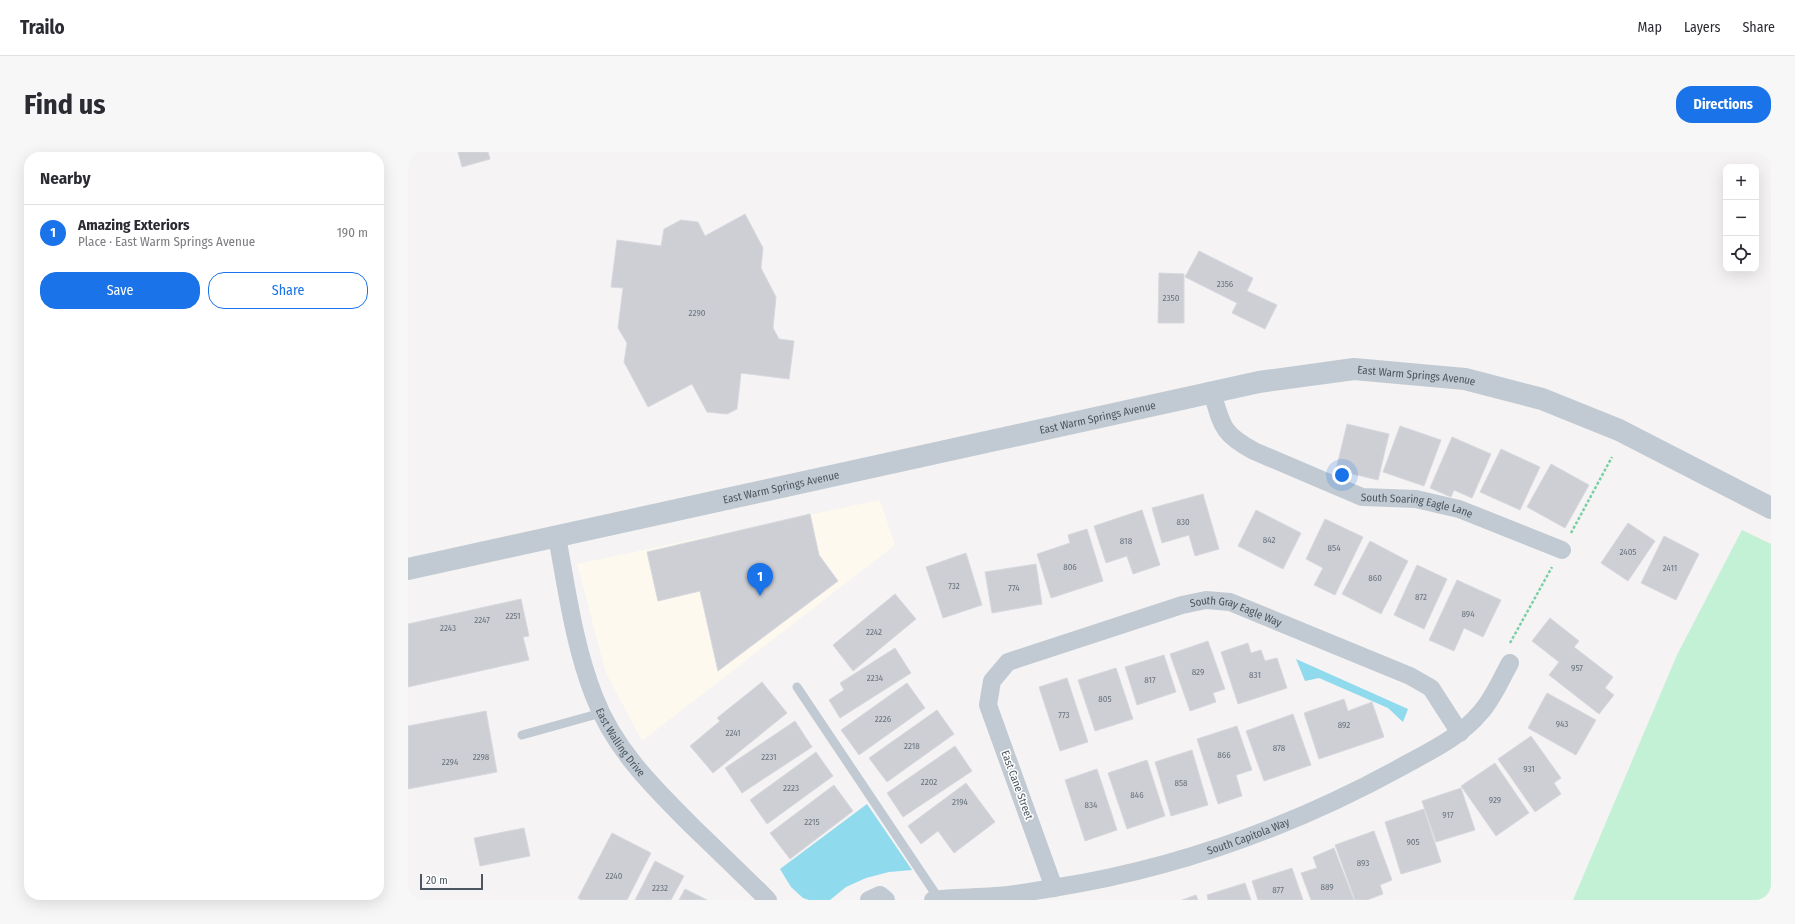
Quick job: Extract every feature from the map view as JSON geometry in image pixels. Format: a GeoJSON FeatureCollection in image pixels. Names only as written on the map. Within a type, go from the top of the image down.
{"type":"FeatureCollection","features":[{"type":"Feature","properties":{"kind":"street","name":"East Warm Springs Avenue"},"geometry":{"type":"LineString","coordinates":[[408,569],[1259,382],[1354,369],[1465,379],[1542,399],[1619,430],[1771,508]]}},
{"type":"Feature","properties":{"kind":"street","name":"South Soaring Eagle Lane"},"geometry":{"type":"LineString","coordinates":[[1212,392],[1222,426],[1229,436],[1254,451],[1362,497],[1416,499],[1459,509],[1562,550]]}},
{"type":"Feature","properties":{"kind":"street","name":"East Walling Drive"},"geometry":{"type":"LineString","coordinates":[[557,537],[579,651],[601,713],[623,751],[644,778],[768,900]]}},
{"type":"Feature","properties":{"kind":"street","name":"South Gray Eagle Way"},"geometry":{"type":"LineString","coordinates":[[992,681],[1008,662],[1038,652],[1182,605],[1206,600],[1230,602],[1410,676],[1431,688],[1460,733]]}},
{"type":"Feature","properties":{"kind":"street","name":"South Capitola Way"},"geometry":{"type":"LineString","coordinates":[[936,900],[997,896],[1054,888],[1155,866],[1229,844],[1301,816],[1371,783],[1460,733],[1480,713],[1510,663]]}},
{"type":"Feature","properties":{"kind":"street","name":"East Cane Street"},"geometry":{"type":"LineString","coordinates":[[992,681],[988,705],[1054,888]]}},
{"type":"Feature","properties":{"kind":"street"},"geometry":{"type":"LineString","coordinates":[[869,900],[880,896],[886,900]]}},
{"type":"Feature","properties":{"kind":"lane"},"geometry":{"type":"LineString","coordinates":[[797,688],[936,900]]}},
{"type":"Feature","properties":{"kind":"lane"},"geometry":{"type":"LineString","coordinates":[[522,735],[601,713]]}},
{"type":"Feature","properties":{"kind":"shaded area"},"geometry":{"type":"Polygon","coordinates":[[[880,500],[895,545],[642,741],[606,673],[577,564],[880,500]]]}},
{"type":"Feature","properties":{"kind":"green space"},"geometry":{"type":"Polygon","coordinates":[[[1742,530],[1771,544],[1771,900],[1573,900],[1677,655],[1742,530]]]}},
{"type":"Feature","properties":{"kind":"water"},"geometry":{"type":"Polygon","coordinates":[[[1296,659],[1408,709],[1403,722],[1388,708],[1319,678],[1305,681],[1296,659]]]}},
{"type":"Feature","properties":{"kind":"water"},"geometry":{"type":"Polygon","coordinates":[[[867,804],[912,870],[889,872],[866,878],[846,887],[830,900],[809,900],[803,898],[791,887],[780,869],[867,804]]]}},
{"type":"Feature","properties":{"kind":"building"},"geometry":{"type":"Polygon","coordinates":[[[458,152],[488,152],[490,159],[462,167],[458,152]]]}},
{"type":"Feature","properties":{"kind":"building"},"geometry":{"type":"Polygon","coordinates":[[[745,214],[763,248],[761,268],[776,297],[773,328],[779,339],[794,341],[789,379],[741,373],[737,409],[727,414],[707,412],[692,384],[648,407],[624,362],[627,343],[618,328],[623,288],[611,287],[617,240],[661,246],[664,229],[681,220],[698,222],[705,236],[745,214]]]}},
{"type":"Feature","properties":{"kind":"building"},"geometry":{"type":"Polygon","coordinates":[[[1199,251],[1253,278],[1247,291],[1277,305],[1265,329],[1232,313],[1237,303],[1185,277],[1199,251]]]}},
{"type":"Feature","properties":{"kind":"building"},"geometry":{"type":"Polygon","coordinates":[[[1159,273],[1184,274],[1184,323],[1158,323],[1159,273]]]}},
{"type":"Feature","properties":{"kind":"building"},"geometry":{"type":"Polygon","coordinates":[[[1347,424],[1389,434],[1378,480],[1336,470],[1347,424]]]}},
{"type":"Feature","properties":{"kind":"building"},"geometry":{"type":"Polygon","coordinates":[[[1400,426],[1441,440],[1424,486],[1383,472],[1400,426]]]}},
{"type":"Feature","properties":{"kind":"building"},"geometry":{"type":"Polygon","coordinates":[[[1452,437],[1491,454],[1472,498],[1454,490],[1451,497],[1430,488],[1452,437]]]}},
{"type":"Feature","properties":{"kind":"building"},"geometry":{"type":"Polygon","coordinates":[[[1501,449],[1540,467],[1520,510],[1480,492],[1501,449]]]}},
{"type":"Feature","properties":{"kind":"building"},"geometry":{"type":"Polygon","coordinates":[[[1551,464],[1589,485],[1565,528],[1527,507],[1551,464]]]}},
{"type":"Feature","properties":{"kind":"building"},"geometry":{"type":"Polygon","coordinates":[[[1203,494],[1219,549],[1195,556],[1189,535],[1162,543],[1152,508],[1203,494]]]}},
{"type":"Feature","properties":{"kind":"building"},"geometry":{"type":"Polygon","coordinates":[[[1142,510],[1160,565],[1133,574],[1127,556],[1106,563],[1094,526],[1142,510]]]}},
{"type":"Feature","properties":{"kind":"building"},"geometry":{"type":"Polygon","coordinates":[[[1256,510],[1301,533],[1283,569],[1238,546],[1256,510]]]}},
{"type":"Feature","properties":{"kind":"building"},"geometry":{"type":"Polygon","coordinates":[[[810,514],[819,555],[838,581],[718,671],[700,591],[658,601],[647,552],[810,514]]]}},
{"type":"Feature","properties":{"kind":"building"},"geometry":{"type":"Polygon","coordinates":[[[1325,519],[1363,537],[1335,595],[1314,585],[1323,568],[1306,559],[1325,519]]]}},
{"type":"Feature","properties":{"kind":"building"},"geometry":{"type":"Polygon","coordinates":[[[1628,523],[1655,541],[1628,581],[1601,563],[1628,523]]]}},
{"type":"Feature","properties":{"kind":"building"},"geometry":{"type":"Polygon","coordinates":[[[1087,529],[1103,581],[1051,598],[1037,554],[1070,543],[1068,535],[1087,529]]]}},
{"type":"Feature","properties":{"kind":"building"},"geometry":{"type":"Polygon","coordinates":[[[1664,536],[1699,554],[1676,600],[1641,583],[1664,536]]]}},
{"type":"Feature","properties":{"kind":"building"},"geometry":{"type":"Polygon","coordinates":[[[1370,541],[1408,561],[1381,614],[1342,594],[1370,541]]]}},
{"type":"Feature","properties":{"kind":"building"},"geometry":{"type":"Polygon","coordinates":[[[966,553],[982,605],[943,618],[926,567],[966,553]]]}},
{"type":"Feature","properties":{"kind":"building"},"geometry":{"type":"Polygon","coordinates":[[[1036,564],[1042,604],[992,613],[985,572],[1036,564]]]}},
{"type":"Feature","properties":{"kind":"building"},"geometry":{"type":"Polygon","coordinates":[[[1417,565],[1447,579],[1424,629],[1394,615],[1417,565]]]}},
{"type":"Feature","properties":{"kind":"building"},"geometry":{"type":"Polygon","coordinates":[[[1457,580],[1501,600],[1483,637],[1464,628],[1454,651],[1429,640],[1457,580]]]}},
{"type":"Feature","properties":{"kind":"building"},"geometry":{"type":"Polygon","coordinates":[[[895,594],[916,619],[853,671],[833,645],[895,594]]]}},
{"type":"Feature","properties":{"kind":"building"},"geometry":{"type":"Polygon","coordinates":[[[521,599],[529,636],[523,637],[529,660],[408,687],[408,624],[521,599]]]}},
{"type":"Feature","properties":{"kind":"building"},"geometry":{"type":"Polygon","coordinates":[[[1550,618],[1579,641],[1574,647],[1613,677],[1605,688],[1614,695],[1599,714],[1549,675],[1559,662],[1532,641],[1550,618]]]}},
{"type":"Feature","properties":{"kind":"building"},"geometry":{"type":"Polygon","coordinates":[[[1208,641],[1225,689],[1213,693],[1216,702],[1190,711],[1170,654],[1208,641]]]}},
{"type":"Feature","properties":{"kind":"building"},"geometry":{"type":"Polygon","coordinates":[[[1248,643],[1251,653],[1261,650],[1265,661],[1277,658],[1287,688],[1238,704],[1221,652],[1248,643]]]}},
{"type":"Feature","properties":{"kind":"building"},"geometry":{"type":"Polygon","coordinates":[[[895,648],[911,673],[840,718],[829,700],[844,690],[840,683],[895,648]]]}},
{"type":"Feature","properties":{"kind":"building"},"geometry":{"type":"Polygon","coordinates":[[[1164,655],[1176,692],[1137,705],[1125,667],[1164,655]]]}},
{"type":"Feature","properties":{"kind":"building"},"geometry":{"type":"Polygon","coordinates":[[[1116,668],[1133,719],[1095,731],[1078,680],[1116,668]]]}},
{"type":"Feature","properties":{"kind":"building"},"geometry":{"type":"Polygon","coordinates":[[[1067,678],[1088,742],[1060,751],[1039,687],[1067,678]]]}},
{"type":"Feature","properties":{"kind":"building"},"geometry":{"type":"Polygon","coordinates":[[[762,682],[787,713],[713,773],[690,746],[720,721],[717,718],[762,682]]]}},
{"type":"Feature","properties":{"kind":"building"},"geometry":{"type":"Polygon","coordinates":[[[907,683],[925,708],[859,755],[841,730],[907,683]]]}},
{"type":"Feature","properties":{"kind":"building"},"geometry":{"type":"Polygon","coordinates":[[[1547,693],[1596,720],[1576,755],[1528,728],[1547,693]]]}},
{"type":"Feature","properties":{"kind":"building"},"geometry":{"type":"Polygon","coordinates":[[[1344,699],[1348,711],[1372,702],[1384,737],[1319,759],[1304,713],[1344,699]]]}},
{"type":"Feature","properties":{"kind":"building"},"geometry":{"type":"Polygon","coordinates":[[[937,710],[954,734],[887,782],[869,758],[937,710]]]}},
{"type":"Feature","properties":{"kind":"building"},"geometry":{"type":"Polygon","coordinates":[[[486,711],[497,772],[408,789],[408,726],[486,711]]]}},
{"type":"Feature","properties":{"kind":"building"},"geometry":{"type":"Polygon","coordinates":[[[1293,714],[1311,765],[1264,781],[1246,731],[1293,714]]]}},
{"type":"Feature","properties":{"kind":"building"},"geometry":{"type":"Polygon","coordinates":[[[795,721],[812,747],[742,793],[725,768],[795,721]]]}},
{"type":"Feature","properties":{"kind":"building"},"geometry":{"type":"Polygon","coordinates":[[[1237,726],[1252,770],[1236,775],[1242,796],[1218,804],[1197,739],[1237,726]]]}},
{"type":"Feature","properties":{"kind":"building"},"geometry":{"type":"Polygon","coordinates":[[[1531,736],[1561,778],[1554,783],[1561,794],[1535,812],[1498,759],[1531,736]]]}},
{"type":"Feature","properties":{"kind":"building"},"geometry":{"type":"Polygon","coordinates":[[[955,746],[972,771],[903,817],[887,793],[955,746]]]}},
{"type":"Feature","properties":{"kind":"building"},"geometry":{"type":"Polygon","coordinates":[[[1192,750],[1208,805],[1171,816],[1155,762],[1192,750]]]}},
{"type":"Feature","properties":{"kind":"building"},"geometry":{"type":"Polygon","coordinates":[[[816,752],[833,776],[767,824],[750,800],[816,752]]]}},
{"type":"Feature","properties":{"kind":"building"},"geometry":{"type":"Polygon","coordinates":[[[1147,760],[1165,816],[1127,829],[1108,773],[1147,760]]]}},
{"type":"Feature","properties":{"kind":"building"},"geometry":{"type":"Polygon","coordinates":[[[1495,763],[1529,813],[1496,836],[1461,786],[1495,763]]]}},
{"type":"Feature","properties":{"kind":"building"},"geometry":{"type":"Polygon","coordinates":[[[1097,769],[1117,830],[1085,841],[1065,780],[1097,769]]]}},
{"type":"Feature","properties":{"kind":"building"},"geometry":{"type":"Polygon","coordinates":[[[966,783],[995,822],[954,853],[938,831],[921,844],[908,826],[966,783]]]}},
{"type":"Feature","properties":{"kind":"building"},"geometry":{"type":"Polygon","coordinates":[[[834,785],[853,811],[790,859],[770,833],[834,785]]]}},
{"type":"Feature","properties":{"kind":"building"},"geometry":{"type":"Polygon","coordinates":[[[1461,788],[1475,830],[1436,842],[1422,801],[1461,788]]]}},
{"type":"Feature","properties":{"kind":"building"},"geometry":{"type":"Polygon","coordinates":[[[1424,809],[1441,862],[1401,874],[1385,822],[1424,809]]]}},
{"type":"Feature","properties":{"kind":"building"},"geometry":{"type":"Polygon","coordinates":[[[524,828],[530,856],[480,866],[474,838],[524,828]]]}},
{"type":"Feature","properties":{"kind":"building"},"geometry":{"type":"Polygon","coordinates":[[[1374,831],[1392,880],[1380,885],[1383,894],[1367,900],[1355,900],[1335,845],[1374,831]]]}},
{"type":"Feature","properties":{"kind":"building"},"geometry":{"type":"Polygon","coordinates":[[[612,833],[651,853],[627,900],[581,900],[578,898],[612,833]]]}},
{"type":"Feature","properties":{"kind":"building"},"geometry":{"type":"Polygon","coordinates":[[[1334,848],[1354,900],[1311,900],[1301,873],[1317,868],[1313,857],[1334,848]]]}},
{"type":"Feature","properties":{"kind":"building"},"geometry":{"type":"Polygon","coordinates":[[[655,861],[684,876],[671,900],[635,900],[655,861]]]}},
{"type":"Feature","properties":{"kind":"building"},"geometry":{"type":"Polygon","coordinates":[[[1292,868],[1303,900],[1258,900],[1252,881],[1292,868]]]}},
{"type":"Feature","properties":{"kind":"building"},"geometry":{"type":"Polygon","coordinates":[[[1245,883],[1251,900],[1208,900],[1207,895],[1245,883]]]}},
{"type":"Feature","properties":{"kind":"building"},"geometry":{"type":"Polygon","coordinates":[[[685,889],[707,900],[679,900],[685,889]]]}},
{"type":"Feature","properties":{"kind":"building"},"geometry":{"type":"Polygon","coordinates":[[[1196,895],[1198,900],[1182,900],[1196,895]]]}},
{"type":"Feature","properties":{"kind":"place","name":"Amazing Exteriors"},"geometry":{"type":"Point","coordinates":[760,596]}}]}
